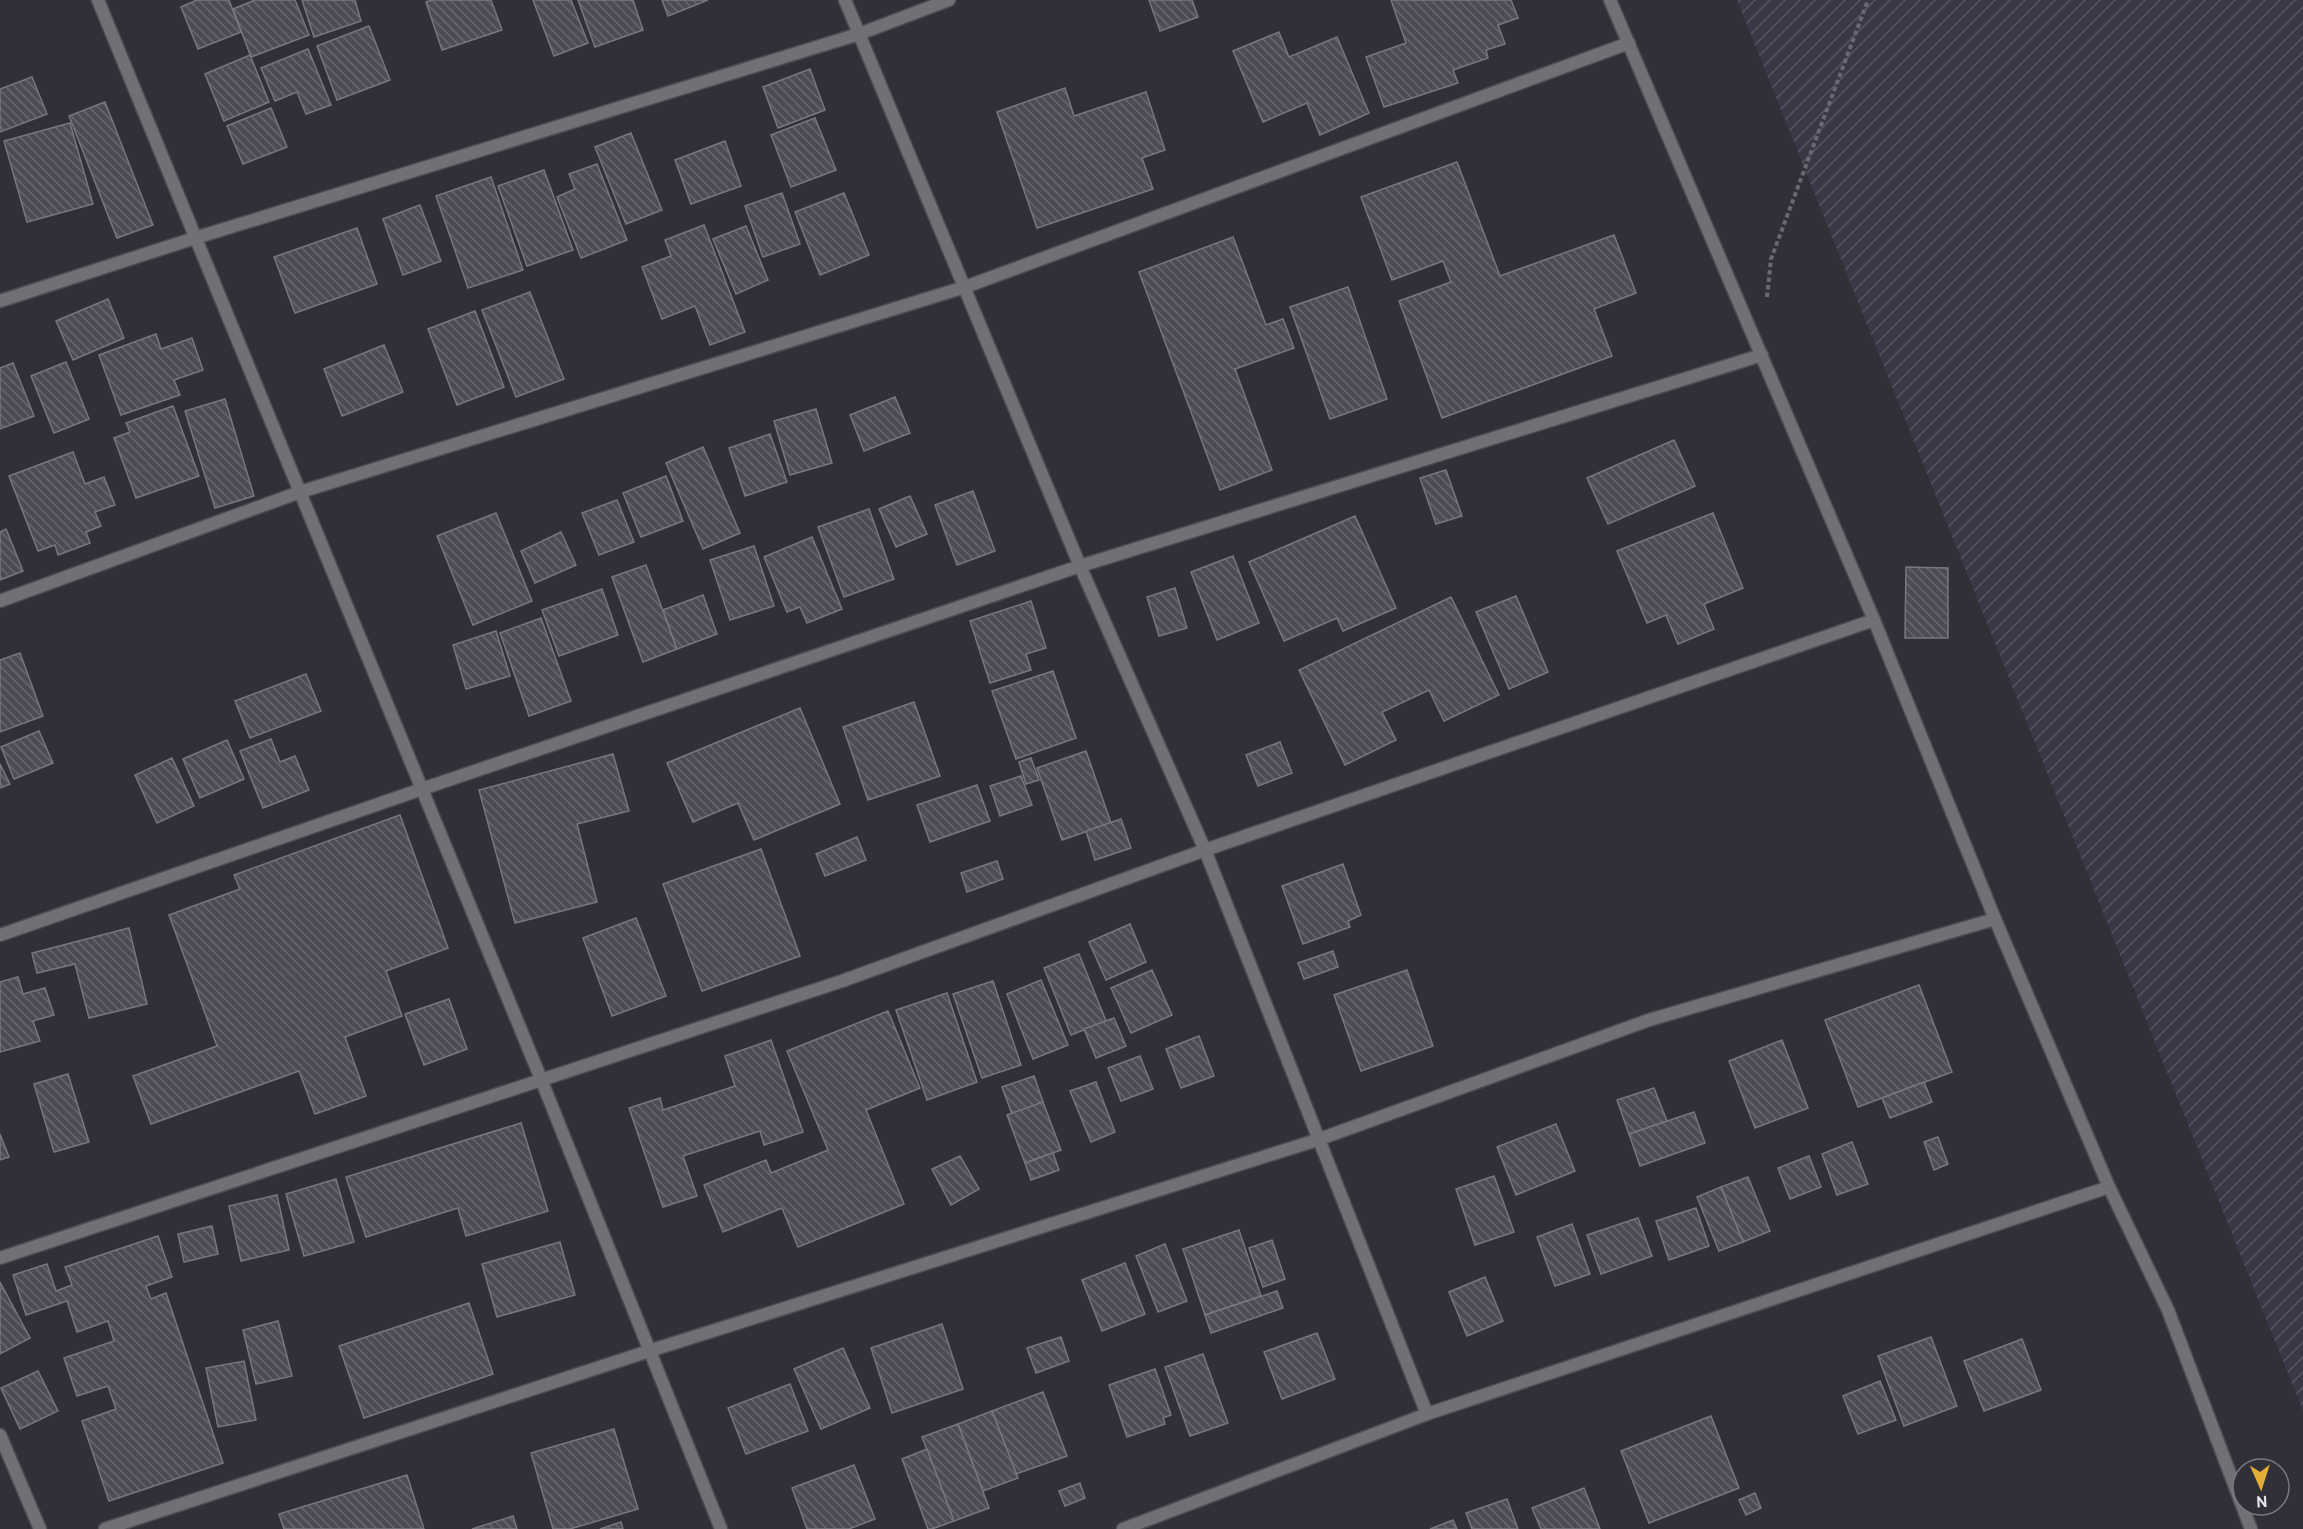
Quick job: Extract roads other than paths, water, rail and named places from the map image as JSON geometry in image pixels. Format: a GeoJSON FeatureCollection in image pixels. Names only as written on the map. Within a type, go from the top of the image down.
{"type":"FeatureCollection","features":[{"type":"Feature","properties":{"kind":"street"},"geometry":{"type":"LineString","coordinates":[[98,0],[541,1079],[721,1529]]}},
{"type":"Feature","properties":{"kind":"street"},"geometry":{"type":"LineString","coordinates":[[845,0],[1080,566],[1205,850],[1317,1140],[1427,1414]]}},
{"type":"Feature","properties":{"kind":"street"},"geometry":{"type":"LineString","coordinates":[[0,301],[195,238],[859,34],[949,0]]}},
{"type":"Feature","properties":{"kind":"street"},"geometry":{"type":"LineString","coordinates":[[1610,0],[1874,620],[1995,919],[2109,1187],[2168,1310],[2251,1529]]}},
{"type":"Feature","properties":{"kind":"street"},"geometry":{"type":"LineString","coordinates":[[0,601],[300,492],[965,287],[1629,43]]}},
{"type":"Feature","properties":{"kind":"street"},"geometry":{"type":"LineString","coordinates":[[0,935],[1080,566],[1762,356]]}},
{"type":"Feature","properties":{"kind":"street"},"geometry":{"type":"LineString","coordinates":[[0,1258],[842,981],[1205,850],[1874,620]]}},
{"type":"Feature","properties":{"kind":"street"},"geometry":{"type":"LineString","coordinates":[[105,1529],[649,1351],[1317,1140],[1649,1020],[1995,919]]}},
{"type":"Feature","properties":{"kind":"street"},"geometry":{"type":"LineString","coordinates":[[1123,1529],[1427,1414],[2109,1187]]}},
{"type":"Feature","properties":{"kind":"street"},"geometry":{"type":"LineString","coordinates":[[0,1435],[40,1529]]}}]}
